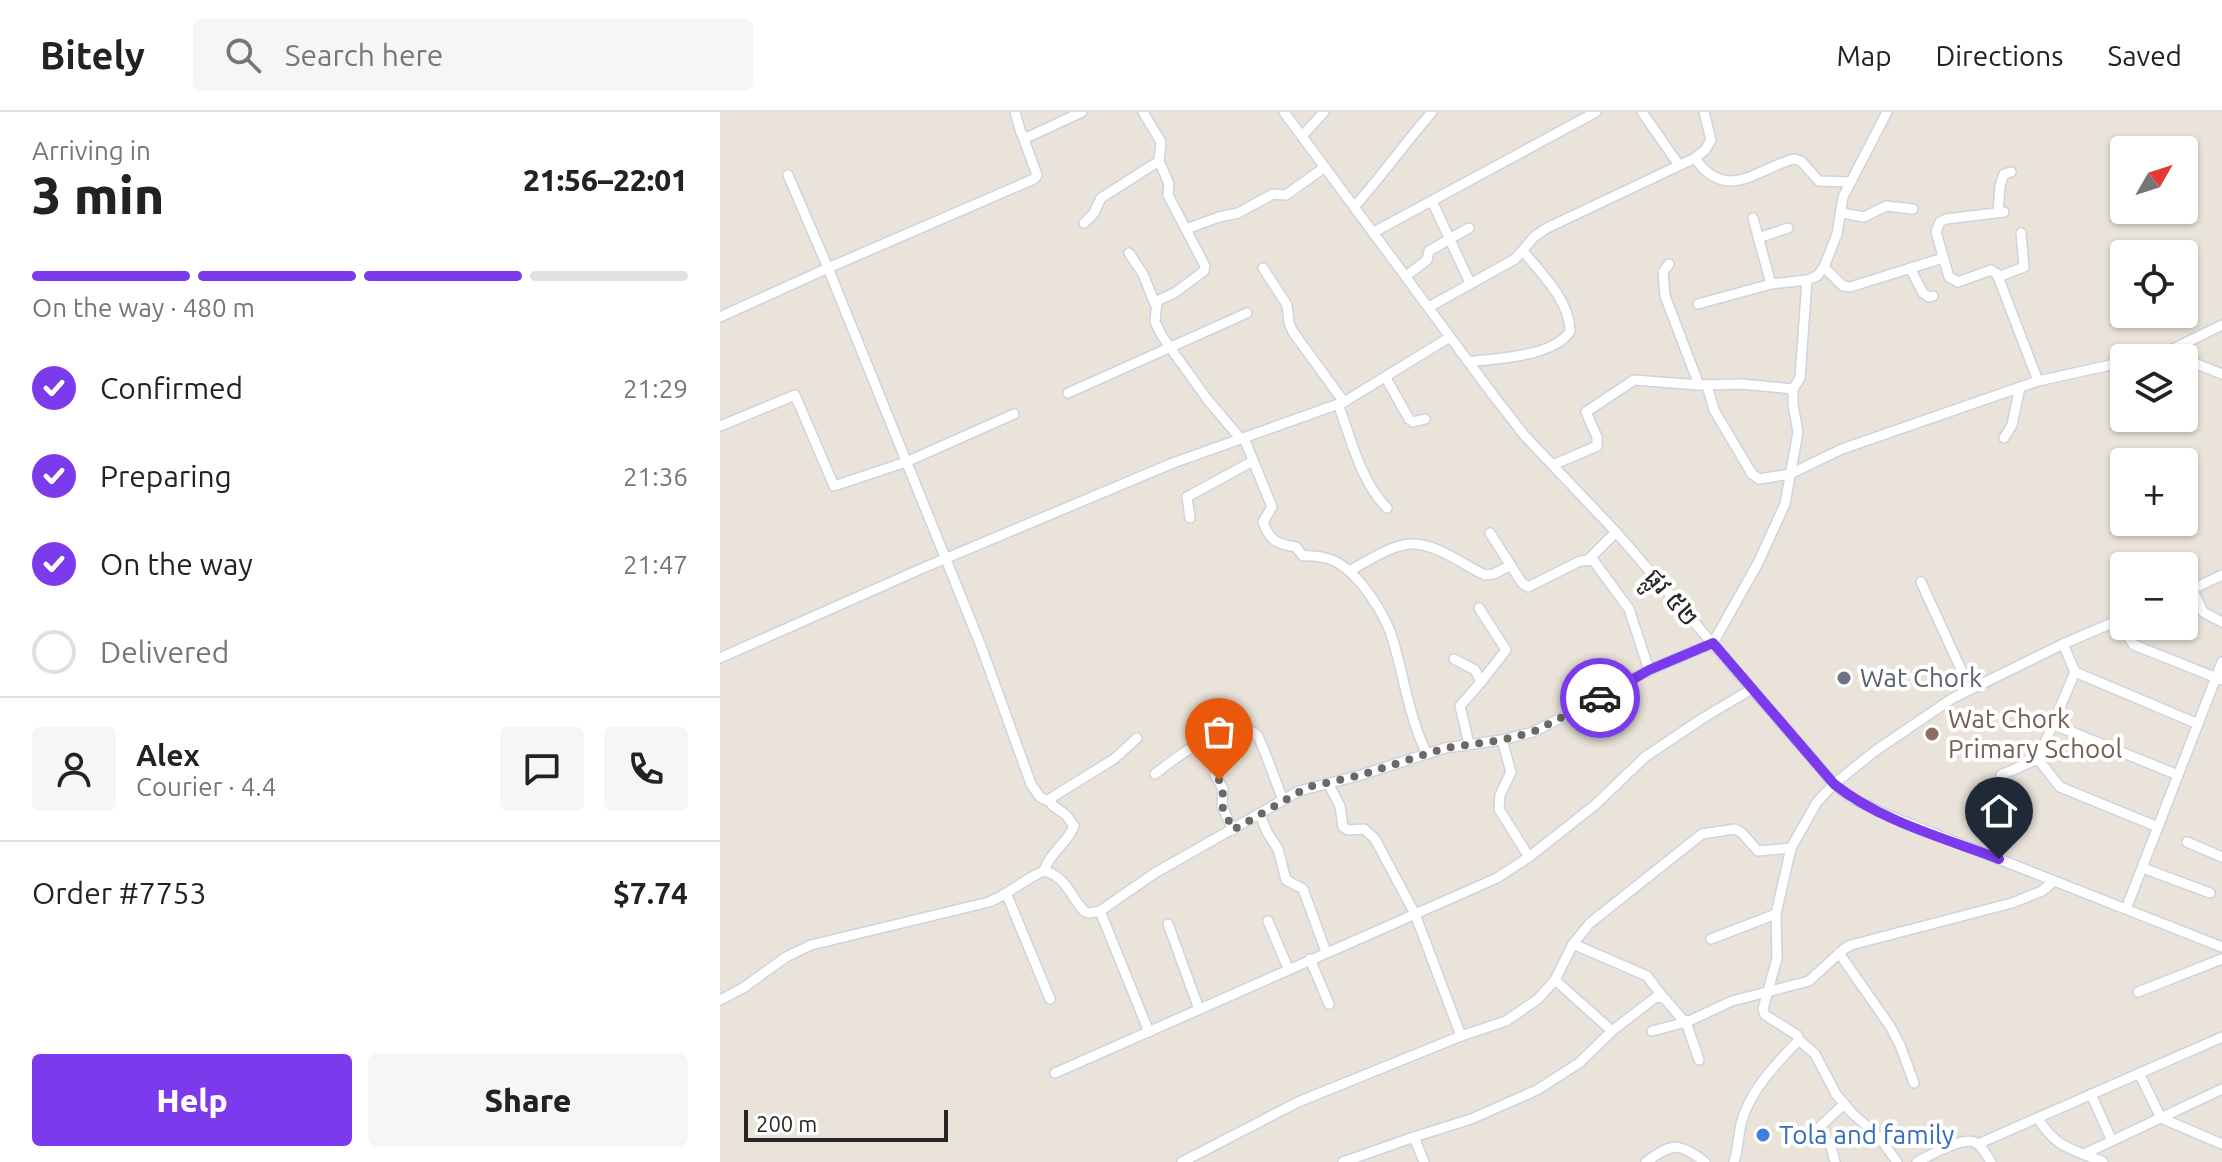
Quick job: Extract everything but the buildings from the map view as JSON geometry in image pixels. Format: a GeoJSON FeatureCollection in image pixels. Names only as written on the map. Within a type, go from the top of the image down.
{"type":"FeatureCollection","features":[{"type":"Feature","properties":{"kind":"street"},"geometry":{"type":"LineString","coordinates":[[720,317],[1034,179],[1037,175],[1015,112]]}},
{"type":"Feature","properties":{"kind":"street"},"geometry":{"type":"LineString","coordinates":[[1023,137],[1082,112]]}},
{"type":"Feature","properties":{"kind":"street"},"geometry":{"type":"LineString","coordinates":[[1143,112],[1161,139],[1159,161],[1169,184],[1168,195],[1203,262],[1204,271],[1155,304]]}},
{"type":"Feature","properties":{"kind":"street","name":"ផ្លូវ ៥២"},"geometry":{"type":"LineString","coordinates":[[1284,112],[1517,426],[1616,532],[1834,784],[1868,807],[2222,947]]}},
{"type":"Feature","properties":{"kind":"street"},"geometry":{"type":"LineString","coordinates":[[1302,136],[1324,112]]}},
{"type":"Feature","properties":{"kind":"street"},"geometry":{"type":"LineString","coordinates":[[1354,207],[1432,112]]}},
{"type":"Feature","properties":{"kind":"street"},"geometry":{"type":"LineString","coordinates":[[1374,232],[1596,112]]}},
{"type":"Feature","properties":{"kind":"street"},"geometry":{"type":"LineString","coordinates":[[1642,112],[1679,165]]}},
{"type":"Feature","properties":{"kind":"street"},"geometry":{"type":"LineString","coordinates":[[1429,307],[1515,259],[1534,237],[1564,218],[1640,186],[1695,158],[1711,140],[1704,112]]}},
{"type":"Feature","properties":{"kind":"street"},"geometry":{"type":"LineString","coordinates":[[1698,304],[1771,284],[1817,276],[1824,267],[1837,234],[1843,197],[1849,182],[1887,112]]}},
{"type":"Feature","properties":{"kind":"street"},"geometry":{"type":"LineString","coordinates":[[1695,158],[1708,173],[1736,181],[1752,178],[1794,159],[1801,161],[1819,181],[1849,182]]}},
{"type":"Feature","properties":{"kind":"street"},"geometry":{"type":"LineString","coordinates":[[1084,223],[1094,213],[1101,198],[1159,161]]}},
{"type":"Feature","properties":{"kind":"street"},"geometry":{"type":"LineString","coordinates":[[1186,229],[1238,213],[1273,194],[1286,195],[1325,167]]}},
{"type":"Feature","properties":{"kind":"street"},"geometry":{"type":"LineString","coordinates":[[2011,172],[2001,179],[2001,212],[1946,219],[1940,222],[1936,232],[1945,272],[1953,280],[1958,282],[1991,270],[1998,277],[2038,381]]}},
{"type":"Feature","properties":{"kind":"street"},"geometry":{"type":"LineString","coordinates":[[720,1000],[743,988],[786,957],[811,945],[965,910],[1007,895],[1044,871],[1051,855],[1074,826],[1050,802],[1040,797],[1031,784],[981,646],[788,175]]}},
{"type":"Feature","properties":{"kind":"street"},"geometry":{"type":"LineString","coordinates":[[1432,201],[1470,283]]}},
{"type":"Feature","properties":{"kind":"street"},"geometry":{"type":"LineString","coordinates":[[1842,213],[1864,217],[1886,206],[1913,209]]}},
{"type":"Feature","properties":{"kind":"street"},"geometry":{"type":"LineString","coordinates":[[1753,218],[1771,284]]}},
{"type":"Feature","properties":{"kind":"street"},"geometry":{"type":"LineString","coordinates":[[1406,276],[1427,260],[1429,251],[1469,228]]}},
{"type":"Feature","properties":{"kind":"street"},"geometry":{"type":"LineString","coordinates":[[1758,238],[1788,228]]}},
{"type":"Feature","properties":{"kind":"street"},"geometry":{"type":"LineString","coordinates":[[1998,277],[2024,267],[2021,233]]}},
{"type":"Feature","properties":{"kind":"street"},"geometry":{"type":"LineString","coordinates":[[1469,362],[1538,352],[1568,335],[1571,328],[1558,296],[1523,251]]}},
{"type":"Feature","properties":{"kind":"street"},"geometry":{"type":"LineString","coordinates":[[1129,253],[1143,274],[1155,304],[1155,322],[1207,399],[1242,438],[1272,507],[1263,522],[1272,541],[1296,547],[1303,556],[1319,555],[1349,571],[1388,627],[1415,730],[1427,754]]}},
{"type":"Feature","properties":{"kind":"street"},"geometry":{"type":"LineString","coordinates":[[1824,267],[1846,287],[1943,258]]}},
{"type":"Feature","properties":{"kind":"street"},"geometry":{"type":"LineString","coordinates":[[1669,264],[1663,272],[1665,296],[1719,421],[1754,477],[1790,474],[1842,449],[2020,387],[2110,365]]}},
{"type":"Feature","properties":{"kind":"street"},"geometry":{"type":"LineString","coordinates":[[1263,268],[1287,305],[1293,332],[1341,403],[1357,458],[1377,498],[1387,508]]}},
{"type":"Feature","properties":{"kind":"street"},"geometry":{"type":"LineString","coordinates":[[1910,268],[1923,293],[1933,296]]}},
{"type":"Feature","properties":{"kind":"street"},"geometry":{"type":"LineString","coordinates":[[1044,871],[1063,880],[1084,911],[1100,911],[1155,873],[1308,787],[1427,754],[1533,732],[1649,670],[1713,643],[1785,504],[1798,432],[1793,389],[1800,378],[1807,280]]}},
{"type":"Feature","properties":{"kind":"street"},"geometry":{"type":"LineString","coordinates":[[1068,393],[1247,313]]}},
{"type":"Feature","properties":{"kind":"street"},"geometry":{"type":"LineString","coordinates":[[2183,344],[2222,325]]}},
{"type":"Feature","properties":{"kind":"street"},"geometry":{"type":"LineString","coordinates":[[720,658],[1173,463],[1341,403],[1450,337]]}},
{"type":"Feature","properties":{"kind":"street"},"geometry":{"type":"LineString","coordinates":[[2198,364],[2222,374]]}},
{"type":"Feature","properties":{"kind":"street"},"geometry":{"type":"LineString","coordinates":[[1386,378],[1409,419],[1413,422],[1425,419]]}},
{"type":"Feature","properties":{"kind":"street"},"geometry":{"type":"LineString","coordinates":[[1553,465],[1597,446],[1597,437],[1586,412],[1629,383],[1639,380],[1793,389]]}},
{"type":"Feature","properties":{"kind":"street"},"geometry":{"type":"LineString","coordinates":[[2004,438],[2012,425],[2020,387]]}},
{"type":"Feature","properties":{"kind":"street"},"geometry":{"type":"LineString","coordinates":[[720,426],[795,395],[834,486],[906,462],[1014,414]]}},
{"type":"Feature","properties":{"kind":"street"},"geometry":{"type":"LineString","coordinates":[[1190,518],[1187,497],[1253,461]]}},
{"type":"Feature","properties":{"kind":"street"},"geometry":{"type":"LineString","coordinates":[[1490,533],[1522,583],[1532,586],[1589,559],[1616,532]]}},
{"type":"Feature","properties":{"kind":"street"},"geometry":{"type":"LineString","coordinates":[[1349,571],[1411,543],[1424,546],[1485,575],[1511,565]]}},
{"type":"Feature","properties":{"kind":"street"},"geometry":{"type":"LineString","coordinates":[[1589,559],[1629,609],[1649,670]]}},
{"type":"Feature","properties":{"kind":"street"},"geometry":{"type":"LineString","coordinates":[[2198,587],[2222,575]]}},
{"type":"Feature","properties":{"kind":"street"},"geometry":{"type":"LineString","coordinates":[[1921,582],[1970,689]]}},
{"type":"Feature","properties":{"kind":"street"},"geometry":{"type":"LineString","coordinates":[[2198,605],[2203,612],[2222,622]]}},
{"type":"Feature","properties":{"kind":"street"},"geometry":{"type":"LineString","coordinates":[[1469,744],[1460,706],[1506,650],[1479,608]]}},
{"type":"Feature","properties":{"kind":"street"},"geometry":{"type":"LineString","coordinates":[[1897,1162],[1880,1138],[1844,1104],[1831,1087],[1815,1054],[1797,1035],[1763,1012],[1777,958],[1776,914],[1791,848],[1817,802],[1875,751],[1953,698],[2110,624]]}},
{"type":"Feature","properties":{"kind":"street"},"geometry":{"type":"LineString","coordinates":[[2131,640],[2134,645],[2219,679]]}},
{"type":"Feature","properties":{"kind":"street"},"geometry":{"type":"LineString","coordinates":[[2063,644],[2075,672],[2198,724]]}},
{"type":"Feature","properties":{"kind":"street"},"geometry":{"type":"LineString","coordinates":[[1454,659],[1475,670],[1481,682]]}},
{"type":"Feature","properties":{"kind":"street"},"geometry":{"type":"LineString","coordinates":[[2126,909],[2198,724],[2219,679],[2222,662]]}},
{"type":"Feature","properties":{"kind":"street"},"geometry":{"type":"LineString","coordinates":[[2001,775],[2038,759],[2075,672]]}},
{"type":"Feature","properties":{"kind":"street"},"geometry":{"type":"LineString","coordinates":[[1055,1073],[1497,878],[1595,805],[1645,757],[1752,689]]}},
{"type":"Feature","properties":{"kind":"street"},"geometry":{"type":"LineString","coordinates":[[2052,724],[2178,775]]}},
{"type":"Feature","properties":{"kind":"street"},"geometry":{"type":"LineString","coordinates":[[1155,774],[1214,735],[1240,730],[1257,735],[1264,746],[1266,761],[1283,800]]}},
{"type":"Feature","properties":{"kind":"street"},"geometry":{"type":"LineString","coordinates":[[1050,802],[1051,798],[1090,771],[1119,756],[1137,738]]}},
{"type":"Feature","properties":{"kind":"street"},"geometry":{"type":"LineString","coordinates":[[1502,740],[1511,772],[1500,795],[1499,809],[1529,857]]}},
{"type":"Feature","properties":{"kind":"street"},"geometry":{"type":"LineString","coordinates":[[2038,759],[2060,787],[2158,827]]}},
{"type":"Feature","properties":{"kind":"street"},"geometry":{"type":"LineString","coordinates":[[1215,775],[1223,789],[1222,806],[1233,830]]}},
{"type":"Feature","properties":{"kind":"street"},"geometry":{"type":"LineString","coordinates":[[1328,783],[1340,806],[1343,827],[1348,830],[1364,829],[1375,839],[1415,914],[1461,1036]]}},
{"type":"Feature","properties":{"kind":"street"},"geometry":{"type":"LineString","coordinates":[[1260,815],[1278,849],[1286,880],[1303,889],[1326,952]]}},
{"type":"Feature","properties":{"kind":"street"},"geometry":{"type":"LineString","coordinates":[[1182,1162],[1309,1097],[1461,1036],[1494,1026],[1524,1011],[1555,980],[1573,944],[1590,923],[1706,832],[1735,829],[1762,852],[1791,848]]}},
{"type":"Feature","properties":{"kind":"street"},"geometry":{"type":"LineString","coordinates":[[2187,842],[2222,857]]}},
{"type":"Feature","properties":{"kind":"street"},"geometry":{"type":"LineString","coordinates":[[2143,868],[2210,893]]}},
{"type":"Feature","properties":{"kind":"street"},"geometry":{"type":"LineString","coordinates":[[1652,1031],[1686,1022],[1732,1001],[1809,981],[1847,947],[2012,903],[2042,891],[2054,881]]}},
{"type":"Feature","properties":{"kind":"street"},"geometry":{"type":"LineString","coordinates":[[1007,895],[1050,999]]}},
{"type":"Feature","properties":{"kind":"street"},"geometry":{"type":"LineString","coordinates":[[1100,911],[1149,1032]]}},
{"type":"Feature","properties":{"kind":"street"},"geometry":{"type":"LineString","coordinates":[[1711,939],[1776,914]]}},
{"type":"Feature","properties":{"kind":"street"},"geometry":{"type":"LineString","coordinates":[[1268,921],[1288,968]]}},
{"type":"Feature","properties":{"kind":"street"},"geometry":{"type":"LineString","coordinates":[[1168,924],[1199,1009]]}},
{"type":"Feature","properties":{"kind":"street"},"geometry":{"type":"LineString","coordinates":[[1573,944],[1647,976],[1686,1022],[1699,1060]]}},
{"type":"Feature","properties":{"kind":"street"},"geometry":{"type":"LineString","coordinates":[[1839,953],[1890,1026],[1914,1083]]}},
{"type":"Feature","properties":{"kind":"street"},"geometry":{"type":"LineString","coordinates":[[1310,959],[1329,1004]]}},
{"type":"Feature","properties":{"kind":"street"},"geometry":{"type":"LineString","coordinates":[[2138,992],[2222,959]]}},
{"type":"Feature","properties":{"kind":"street"},"geometry":{"type":"LineString","coordinates":[[1555,980],[1612,1031]]}},
{"type":"Feature","properties":{"kind":"street"},"geometry":{"type":"LineString","coordinates":[[1343,1162],[1471,1119],[1537,1090],[1579,1063],[1612,1031],[1654,998],[1662,996]]}},
{"type":"Feature","properties":{"kind":"street"},"geometry":{"type":"LineString","coordinates":[[1978,1144],[2222,1037]]}},
{"type":"Feature","properties":{"kind":"street"},"geometry":{"type":"LineString","coordinates":[[1734,1162],[1741,1121],[1753,1096],[1767,1075],[1799,1040]]}},
{"type":"Feature","properties":{"kind":"street"},"geometry":{"type":"LineString","coordinates":[[2139,1073],[2161,1118],[2222,1144]]}},
{"type":"Feature","properties":{"kind":"street"},"geometry":{"type":"LineString","coordinates":[[2084,1154],[2222,1089]]}},
{"type":"Feature","properties":{"kind":"street"},"geometry":{"type":"LineString","coordinates":[[2091,1094],[2112,1141]]}},
{"type":"Feature","properties":{"kind":"street"},"geometry":{"type":"LineString","coordinates":[[1808,1138],[1844,1104]]}},
{"type":"Feature","properties":{"kind":"street"},"geometry":{"type":"LineString","coordinates":[[2038,1118],[2051,1138],[2103,1162]]}},
{"type":"Feature","properties":{"kind":"street"},"geometry":{"type":"LineString","coordinates":[[1414,1137],[1424,1162]]}},
{"type":"Feature","properties":{"kind":"street"},"geometry":{"type":"LineString","coordinates":[[1917,1162],[1946,1147],[1971,1141],[1978,1144],[1991,1162]]}},
{"type":"Feature","properties":{"kind":"street"},"geometry":{"type":"LineString","coordinates":[[1830,1143],[1835,1162]]}},
{"type":"Feature","properties":{"kind":"street"},"geometry":{"type":"LineString","coordinates":[[1646,1162],[1677,1147],[1688,1149],[1705,1162]]}},
{"type":"Feature","properties":{"kind":"way so far"},"geometry":{"type":"LineString","coordinates":[[1219,780],[1223,789],[1221,803],[1233,830],[1308,787],[1361,775],[1445,748],[1533,732],[1600,698]]}},
{"type":"Feature","properties":{"kind":"place","name":"Wat Chork"},"geometry":{"type":"Point","coordinates":[1844,678]}},
{"type":"Feature","properties":{"kind":"place","name":"Wat Chork Primary School"},"geometry":{"type":"Point","coordinates":[1932,734]}},
{"type":"Feature","properties":{"kind":"place","name":"Tola and family"},"geometry":{"type":"Point","coordinates":[1763,1135]}},
{"type":"Feature","properties":{"kind":"route"},"geometry":{"type":"LineString","coordinates":[[1600,698],[1649,670],[1713,643],[1789,734],[1834,784],[1853,799],[1999,859]]}}]}
